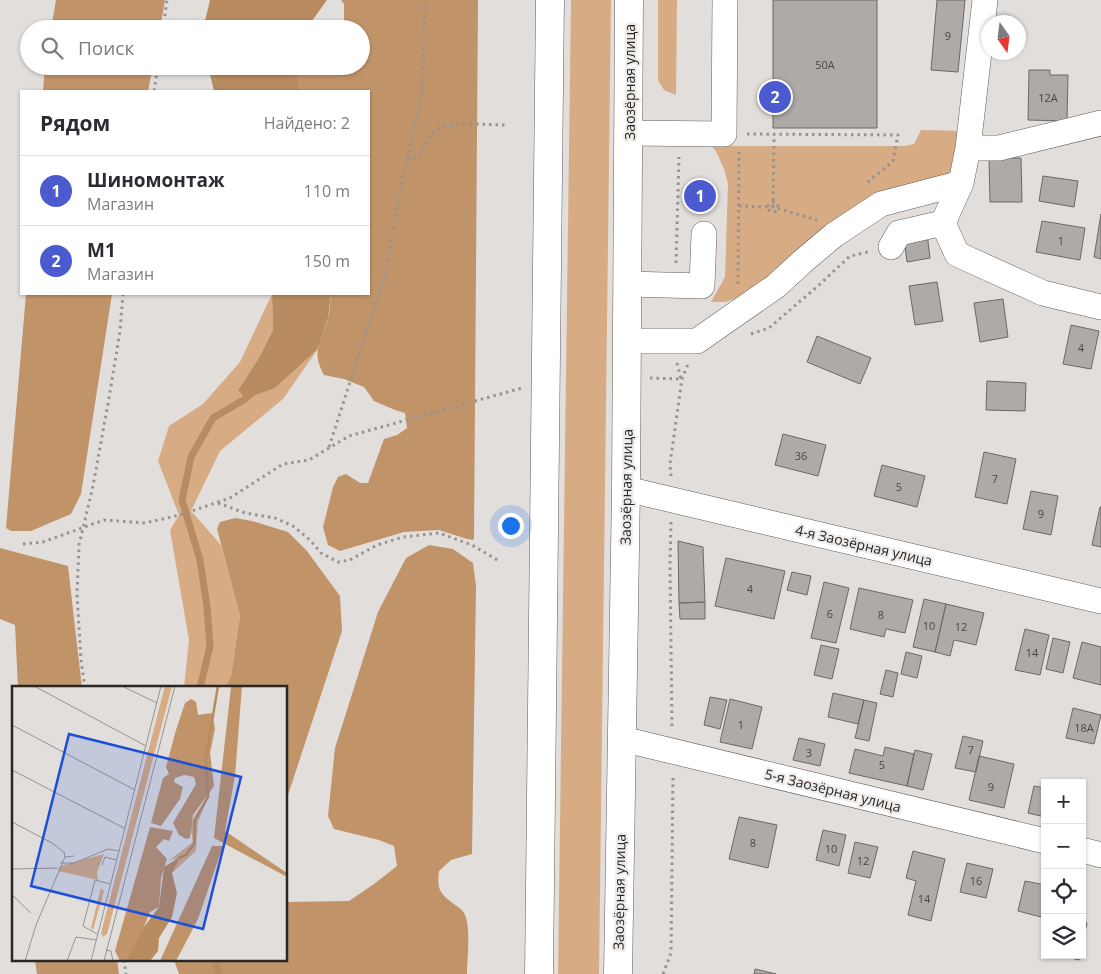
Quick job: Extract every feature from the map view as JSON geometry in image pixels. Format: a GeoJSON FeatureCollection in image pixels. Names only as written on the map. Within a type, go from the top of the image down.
{"type":"FeatureCollection","features":[{"type":"Feature","properties":{"kind":"main road"},"geometry":{"type":"LineString","coordinates":[[539,974],[550,0]]}},
{"type":"Feature","properties":{"kind":"main road","name":"Заозёрная улица"},"geometry":{"type":"LineString","coordinates":[[618,974],[626,489],[629,0]]}},
{"type":"Feature","properties":{"kind":"street"},"geometry":{"type":"LineString","coordinates":[[628,133],[732,134],[725,0]]}},
{"type":"Feature","properties":{"kind":"street"},"geometry":{"type":"LineString","coordinates":[[986,0],[968,148],[961,183],[943,223],[957,254],[1043,293],[1101,307]]}},
{"type":"Feature","properties":{"kind":"street"},"geometry":{"type":"LineString","coordinates":[[968,148],[999,148],[1101,124]]}},
{"type":"Feature","properties":{"kind":"street"},"geometry":{"type":"LineString","coordinates":[[626,341],[697,341],[776,286],[834,235],[881,204],[961,183]]}},
{"type":"Feature","properties":{"kind":"street"},"geometry":{"type":"LineString","coordinates":[[891,247],[899,233],[943,223]]}},
{"type":"Feature","properties":{"kind":"street"},"geometry":{"type":"LineString","coordinates":[[627,284],[702,286],[704,234]]}},
{"type":"Feature","properties":{"kind":"street","name":"4-я Заозёрная улица"},"geometry":{"type":"LineString","coordinates":[[626,489],[1101,601]]}},
{"type":"Feature","properties":{"kind":"street","name":"5-я Заозёрная улица"},"geometry":{"type":"LineString","coordinates":[[622,739],[1041,840]]}},
{"type":"Feature","properties":{"kind":"street"},"geometry":{"type":"LineString","coordinates":[[1086,851],[1101,855]]}},
{"type":"Feature","properties":{"kind":"path"},"geometry":{"type":"LineString","coordinates":[[164,20],[167,0]]}},
{"type":"Feature","properties":{"kind":"path"},"geometry":{"type":"LineString","coordinates":[[329,447],[386,271],[406,161],[420,100],[426,0]]}},
{"type":"Feature","properties":{"kind":"path"},"geometry":{"type":"LineString","coordinates":[[154,90],[157,75]]}},
{"type":"Feature","properties":{"kind":"path"},"geometry":{"type":"LineString","coordinates":[[406,161],[416,158],[433,132],[449,125],[505,125]]}},
{"type":"Feature","properties":{"kind":"path"},"geometry":{"type":"LineString","coordinates":[[676,285],[680,134]]}},
{"type":"Feature","properties":{"kind":"path"},"geometry":{"type":"LineString","coordinates":[[738,287],[739,206],[732,134],[898,135]]}},
{"type":"Feature","properties":{"kind":"path"},"geometry":{"type":"LineString","coordinates":[[773,207],[774,135]]}},
{"type":"Feature","properties":{"kind":"path"},"geometry":{"type":"LineString","coordinates":[[768,206],[769,203],[773,202]]}},
{"type":"Feature","properties":{"kind":"path"},"geometry":{"type":"LineString","coordinates":[[773,202],[778,204],[778,208]]}},
{"type":"Feature","properties":{"kind":"path"},"geometry":{"type":"LineString","coordinates":[[739,206],[768,206],[822,222]]}},
{"type":"Feature","properties":{"kind":"path"},"geometry":{"type":"LineString","coordinates":[[768,206],[771,212],[775,212],[778,208]]}},
{"type":"Feature","properties":{"kind":"path"},"geometry":{"type":"LineString","coordinates":[[85,686],[76,594],[79,544],[93,486],[109,398],[120,331],[123,295]]}},
{"type":"Feature","properties":{"kind":"path"},"geometry":{"type":"LineString","coordinates":[[664,974],[671,953],[674,793],[670,564],[672,500],[670,464],[682,380],[697,341]]}},
{"type":"Feature","properties":{"kind":"path"},"geometry":{"type":"LineString","coordinates":[[24,544],[43,542],[104,520],[145,523],[180,515],[230,498],[283,464],[308,460],[349,436],[545,382]]}},
{"type":"Feature","properties":{"kind":"path"},"geometry":{"type":"LineString","coordinates":[[218,503],[245,514],[275,518],[293,526],[310,540],[321,553],[338,562],[350,560],[377,545],[402,537],[439,533],[472,545],[499,561]]}},
{"type":"Feature","properties":{"kind":"shaded area"},"geometry":{"type":"Polygon","coordinates":[[[56,0],[165,0],[162,20],[53,20],[56,0]]]}},
{"type":"Feature","properties":{"kind":"shaded area"},"geometry":{"type":"Polygon","coordinates":[[[210,0],[327,0],[313,20],[205,20],[210,0]]]}},
{"type":"Feature","properties":{"kind":"shaded area"},"geometry":{"type":"Polygon","coordinates":[[[341,0],[478,0],[473,540],[439,530],[404,532],[340,551],[328,545],[323,527],[333,487],[338,477],[346,474],[360,483],[368,483],[384,439],[397,435],[407,428],[405,413],[374,401],[364,387],[344,379],[324,375],[318,359],[318,346],[328,318],[331,295],[370,295],[370,90],[300,90],[298,75],[370,75],[370,20],[344,20],[344,4],[341,0]]]}},
{"type":"Feature","properties":{"kind":"shaded area"},"geometry":{"type":"Polygon","coordinates":[[[571,0],[611,0],[599,974],[558,974],[571,0]]]}},
{"type":"Feature","properties":{"kind":"shaded area"},"geometry":{"type":"Polygon","coordinates":[[[658,0],[677,0],[676,95],[664,90],[658,80],[658,0]]]}},
{"type":"Feature","properties":{"kind":"shaded area"},"geometry":{"type":"Polygon","coordinates":[[[44,75],[151,75],[148,90],[43,90],[44,75]]]}},
{"type":"Feature","properties":{"kind":"shaded area"},"geometry":{"type":"Polygon","coordinates":[[[210,75],[298,75],[300,90],[214,90],[210,75]]]}},
{"type":"Feature","properties":{"kind":"shaded area"},"geometry":{"type":"Polygon","coordinates":[[[921,130],[964,131],[956,167],[942,184],[882,198],[757,291],[725,302],[711,302],[725,277],[728,184],[716,151],[706,140],[722,141],[730,146],[904,146],[914,144],[921,130]]]}},
{"type":"Feature","properties":{"kind":"shaded area"},"geometry":{"type":"Polygon","coordinates":[[[26,295],[112,295],[81,494],[71,514],[31,531],[11,531],[6,528],[26,295]]]}},
{"type":"Feature","properties":{"kind":"shaded area"},"geometry":{"type":"Polygon","coordinates":[[[272,295],[273,330],[259,358],[238,390],[245,399],[275,388],[317,350],[283,399],[220,451],[191,511],[221,545],[240,616],[231,676],[226,686],[184,686],[189,640],[170,530],[179,515],[158,461],[169,426],[203,404],[240,362],[272,295]]]}},
{"type":"Feature","properties":{"kind":"shaded area"},"geometry":{"type":"Polygon","coordinates":[[[272,295],[331,295],[328,318],[317,350],[275,388],[245,399],[238,390],[259,358],[273,330],[272,295]]]}},
{"type":"Feature","properties":{"kind":"shaded area"},"geometry":{"type":"Polygon","coordinates":[[[235,518],[288,532],[307,551],[340,596],[342,631],[288,795],[288,686],[226,686],[231,676],[240,616],[217,529],[220,522],[235,518]]]}},
{"type":"Feature","properties":{"kind":"shaded area"},"geometry":{"type":"Polygon","coordinates":[[[429,545],[453,549],[473,563],[476,586],[472,854],[451,860],[439,871],[438,877],[440,890],[462,910],[467,921],[467,974],[179,974],[175,962],[288,962],[288,902],[349,901],[397,866],[394,846],[379,840],[334,829],[328,816],[335,748],[378,612],[406,558],[429,545]]]}},
{"type":"Feature","properties":{"kind":"shaded area"},"geometry":{"type":"Polygon","coordinates":[[[0,548],[68,566],[82,686],[18,686],[15,625],[0,619],[0,548]]]}},
{"type":"Feature","properties":{"kind":"shaded area"},"geometry":{"type":"Polygon","coordinates":[[[35,962],[117,962],[119,974],[37,974],[35,962]]]}},
{"type":"Feature","properties":{"kind":"building"},"geometry":{"type":"Polygon","coordinates":[[[773,0],[877,0],[877,128],[773,128],[773,0]]]}},
{"type":"Feature","properties":{"kind":"building"},"geometry":{"type":"Polygon","coordinates":[[[937,0],[965,0],[958,72],[931,70],[937,0]]]}},
{"type":"Feature","properties":{"kind":"building"},"geometry":{"type":"Polygon","coordinates":[[[1029,70],[1050,70],[1050,75],[1068,75],[1067,121],[1028,120],[1029,70]]]}},
{"type":"Feature","properties":{"kind":"building"},"geometry":{"type":"Polygon","coordinates":[[[989,158],[1021,158],[1022,202],[990,202],[989,158]]]}},
{"type":"Feature","properties":{"kind":"building"},"geometry":{"type":"Polygon","coordinates":[[[1043,176],[1078,181],[1074,207],[1039,201],[1043,176]]]}},
{"type":"Feature","properties":{"kind":"building"},"geometry":{"type":"Polygon","coordinates":[[[690,189],[712,189],[711,203],[689,203],[690,189]]]}},
{"type":"Feature","properties":{"kind":"building"},"geometry":{"type":"Polygon","coordinates":[[[1101,214],[1101,259],[1094,257],[1101,214]]]}},
{"type":"Feature","properties":{"kind":"building"},"geometry":{"type":"Polygon","coordinates":[[[1042,221],[1085,228],[1080,260],[1036,252],[1042,221]]]}},
{"type":"Feature","properties":{"kind":"building"},"geometry":{"type":"Polygon","coordinates":[[[927,233],[930,258],[907,262],[904,237],[927,233]]]}},
{"type":"Feature","properties":{"kind":"building"},"geometry":{"type":"Polygon","coordinates":[[[937,282],[943,321],[915,325],[909,286],[937,282]]]}},
{"type":"Feature","properties":{"kind":"building"},"geometry":{"type":"Polygon","coordinates":[[[1003,299],[1008,337],[980,342],[974,303],[1003,299]]]}},
{"type":"Feature","properties":{"kind":"building"},"geometry":{"type":"Polygon","coordinates":[[[1071,325],[1099,331],[1091,369],[1063,364],[1071,325]]]}},
{"type":"Feature","properties":{"kind":"building"},"geometry":{"type":"Polygon","coordinates":[[[817,336],[871,358],[860,384],[807,362],[817,336]]]}},
{"type":"Feature","properties":{"kind":"building"},"geometry":{"type":"Polygon","coordinates":[[[987,381],[1026,383],[1025,411],[986,410],[987,381]]]}},
{"type":"Feature","properties":{"kind":"building"},"geometry":{"type":"Polygon","coordinates":[[[783,434],[826,445],[818,476],[775,465],[783,434]]]}},
{"type":"Feature","properties":{"kind":"building"},"geometry":{"type":"Polygon","coordinates":[[[984,452],[1016,459],[1007,504],[975,497],[984,452]]]}},
{"type":"Feature","properties":{"kind":"building"},"geometry":{"type":"Polygon","coordinates":[[[882,465],[925,476],[917,507],[874,496],[882,465]]]}},
{"type":"Feature","properties":{"kind":"building"},"geometry":{"type":"Polygon","coordinates":[[[1031,491],[1058,496],[1051,535],[1023,529],[1031,491]]]}},
{"type":"Feature","properties":{"kind":"building"},"geometry":{"type":"Polygon","coordinates":[[[1101,507],[1101,547],[1092,545],[1101,507]]]}},
{"type":"Feature","properties":{"kind":"building"},"geometry":{"type":"Polygon","coordinates":[[[678,541],[703,547],[705,602],[679,603],[678,541]]]}},
{"type":"Feature","properties":{"kind":"building"},"geometry":{"type":"Polygon","coordinates":[[[726,558],[785,571],[774,619],[715,606],[726,558]]]}},
{"type":"Feature","properties":{"kind":"building"},"geometry":{"type":"Polygon","coordinates":[[[792,572],[811,576],[807,595],[787,590],[792,572]]]}},
{"type":"Feature","properties":{"kind":"building"},"geometry":{"type":"Polygon","coordinates":[[[824,582],[849,588],[836,643],[811,638],[824,582]]]}},
{"type":"Feature","properties":{"kind":"building"},"geometry":{"type":"Polygon","coordinates":[[[859,588],[913,600],[905,633],[886,629],[884,637],[850,629],[859,588]]]}},
{"type":"Feature","properties":{"kind":"building"},"geometry":{"type":"Polygon","coordinates":[[[924,599],[946,604],[935,652],[913,647],[924,599]]]}},
{"type":"Feature","properties":{"kind":"building"},"geometry":{"type":"Polygon","coordinates":[[[705,602],[705,619],[680,619],[679,603],[705,602]]]}},
{"type":"Feature","properties":{"kind":"building"},"geometry":{"type":"Polygon","coordinates":[[[946,604],[984,613],[976,645],[954,640],[950,656],[935,652],[946,604]]]}},
{"type":"Feature","properties":{"kind":"building"},"geometry":{"type":"Polygon","coordinates":[[[1025,629],[1049,635],[1040,675],[1015,670],[1025,629]]]}},
{"type":"Feature","properties":{"kind":"building"},"geometry":{"type":"Polygon","coordinates":[[[1053,638],[1070,642],[1063,673],[1046,669],[1053,638]]]}},
{"type":"Feature","properties":{"kind":"building"},"geometry":{"type":"Polygon","coordinates":[[[1082,642],[1101,647],[1101,685],[1073,678],[1082,642]]]}},
{"type":"Feature","properties":{"kind":"building"},"geometry":{"type":"Polygon","coordinates":[[[821,645],[839,649],[832,679],[814,675],[821,645]]]}},
{"type":"Feature","properties":{"kind":"building"},"geometry":{"type":"Polygon","coordinates":[[[906,652],[922,656],[917,678],[901,674],[906,652]]]}},
{"type":"Feature","properties":{"kind":"building"},"geometry":{"type":"Polygon","coordinates":[[[886,670],[898,673],[893,697],[880,694],[886,670]]]}},
{"type":"Feature","properties":{"kind":"building"},"geometry":{"type":"Polygon","coordinates":[[[833,693],[864,700],[858,724],[828,717],[833,693]]]}},
{"type":"Feature","properties":{"kind":"building"},"geometry":{"type":"Polygon","coordinates":[[[710,697],[727,700],[720,729],[704,725],[710,697]]]}},
{"type":"Feature","properties":{"kind":"building"},"geometry":{"type":"Polygon","coordinates":[[[730,699],[762,707],[752,749],[720,742],[730,699]]]}},
{"type":"Feature","properties":{"kind":"building"},"geometry":{"type":"Polygon","coordinates":[[[864,700],[877,703],[869,741],[855,738],[864,700]]]}},
{"type":"Feature","properties":{"kind":"building"},"geometry":{"type":"Polygon","coordinates":[[[1073,708],[1101,715],[1094,744],[1066,738],[1073,708]]]}},
{"type":"Feature","properties":{"kind":"building"},"geometry":{"type":"Polygon","coordinates":[[[963,736],[983,741],[976,772],[955,768],[963,736]]]}},
{"type":"Feature","properties":{"kind":"building"},"geometry":{"type":"Polygon","coordinates":[[[799,738],[825,744],[820,766],[793,760],[799,738]]]}},
{"type":"Feature","properties":{"kind":"building"},"geometry":{"type":"Polygon","coordinates":[[[885,747],[914,754],[907,786],[849,773],[855,749],[883,756],[885,747]]]}},
{"type":"Feature","properties":{"kind":"building"},"geometry":{"type":"Polygon","coordinates":[[[915,750],[932,754],[923,790],[907,786],[915,750]]]}},
{"type":"Feature","properties":{"kind":"building"},"geometry":{"type":"Polygon","coordinates":[[[979,756],[1014,764],[1004,808],[969,800],[979,756]]]}},
{"type":"Feature","properties":{"kind":"building"},"geometry":{"type":"Polygon","coordinates":[[[1034,786],[1041,787],[1041,816],[1028,813],[1034,786]]]}},
{"type":"Feature","properties":{"kind":"building"},"geometry":{"type":"Polygon","coordinates":[[[739,817],[777,825],[768,868],[729,859],[739,817]]]}},
{"type":"Feature","properties":{"kind":"building"},"geometry":{"type":"Polygon","coordinates":[[[823,830],[846,835],[839,866],[816,860],[823,830]]]}},
{"type":"Feature","properties":{"kind":"building"},"geometry":{"type":"Polygon","coordinates":[[[855,842],[878,847],[870,878],[848,873],[855,842]]]}},
{"type":"Feature","properties":{"kind":"building"},"geometry":{"type":"Polygon","coordinates":[[[913,851],[945,859],[931,921],[908,915],[916,881],[906,878],[913,851]]]}},
{"type":"Feature","properties":{"kind":"building"},"geometry":{"type":"Polygon","coordinates":[[[967,863],[993,869],[986,898],[960,892],[967,863]]]}},
{"type":"Feature","properties":{"kind":"building"},"geometry":{"type":"Polygon","coordinates":[[[1025,881],[1041,884],[1041,917],[1018,911],[1025,881]]]}},
{"type":"Feature","properties":{"kind":"building"},"geometry":{"type":"Polygon","coordinates":[[[755,969],[776,974],[754,974],[755,969]]]}},
{"type":"Feature","properties":{"kind":"waterway"},"geometry":{"type":"LineString","coordinates":[[200,686],[210,646],[207,607],[200,560],[182,500],[191,457],[213,418],[252,393]]}},
{"type":"Feature","properties":{"kind":"waterway"},"geometry":{"type":"LineString","coordinates":[[216,962],[219,974]]}},
{"type":"Feature","properties":{"kind":"place","name":"М1"},"geometry":{"type":"Point","coordinates":[775,97]}},
{"type":"Feature","properties":{"kind":"place","name":"Шиномонтаж"},"geometry":{"type":"Point","coordinates":[700,196]}}]}
